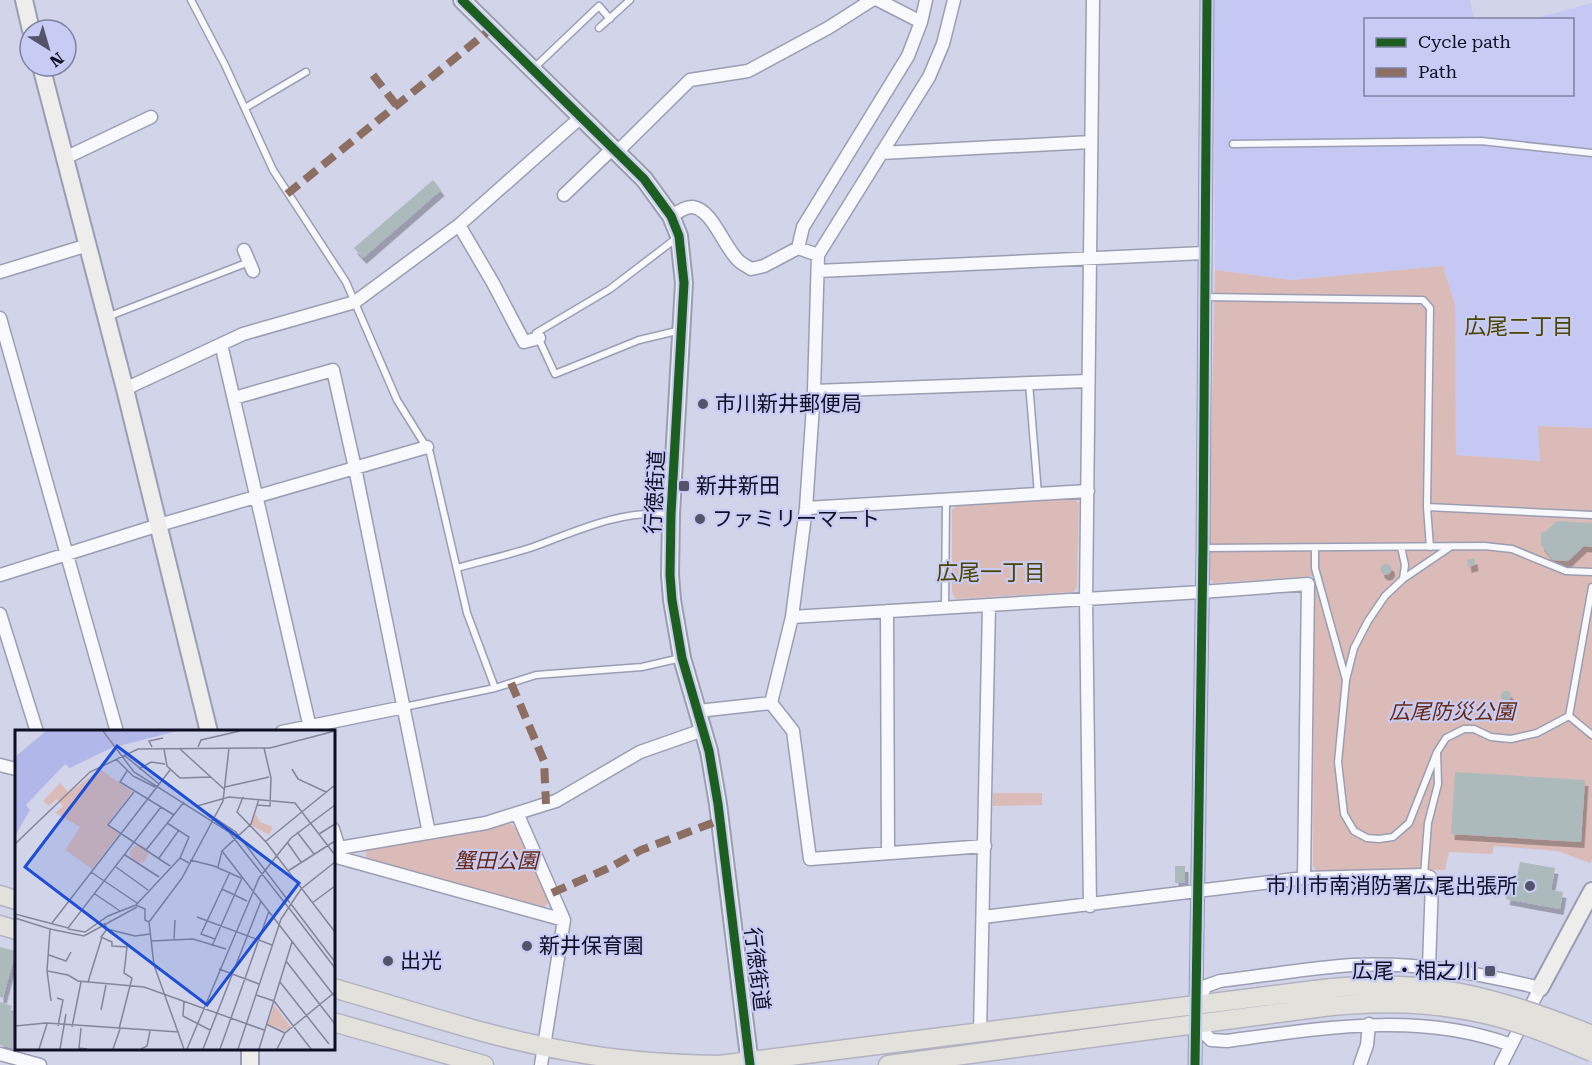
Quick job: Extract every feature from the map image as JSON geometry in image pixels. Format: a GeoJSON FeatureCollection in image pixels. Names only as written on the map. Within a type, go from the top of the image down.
{"type":"FeatureCollection","features":[{"type":"Feature","properties":{"kind":"main road"},"geometry":{"type":"LineString","coordinates":[[0,895],[15,900]]}},
{"type":"Feature","properties":{"kind":"main road"},"geometry":{"type":"LineString","coordinates":[[0,925],[15,930]]}},
{"type":"Feature","properties":{"kind":"main road"},"geometry":{"type":"LineString","coordinates":[[891,1065],[1195,1024],[1386,985],[1450,990],[1515,1005],[1592,1035]]}},
{"type":"Feature","properties":{"kind":"main road"},"geometry":{"type":"LineString","coordinates":[[334,988],[544,1047],[605,1057],[658,1062],[719,1065],[750,1063],[1196,1005],[1315,999],[1448,1007],[1481,1013],[1542,1032],[1592,1052]]}},
{"type":"Feature","properties":{"kind":"main road"},"geometry":{"type":"LineString","coordinates":[[334,1022],[484,1065]]}},
{"type":"Feature","properties":{"kind":"street"},"geometry":{"type":"LineString","coordinates":[[24,0],[29,18]]}},
{"type":"Feature","properties":{"kind":"street","name":"行徳街道"},"geometry":{"type":"LineString","coordinates":[[462,0],[644,179],[671,216],[679,236],[684,283],[671,514],[670,575],[682,658],[709,752],[718,804],[750,1063]]}},
{"type":"Feature","properties":{"kind":"street"},"geometry":{"type":"LineString","coordinates":[[564,195],[690,80],[748,71],[828,28],[872,0]]}},
{"type":"Feature","properties":{"kind":"street"},"geometry":{"type":"LineString","coordinates":[[878,0],[921,22]]}},
{"type":"Feature","properties":{"kind":"street"},"geometry":{"type":"LineString","coordinates":[[798,248],[803,226],[908,56],[921,22],[926,0]]}},
{"type":"Feature","properties":{"kind":"street"},"geometry":{"type":"LineString","coordinates":[[771,703],[792,617],[806,508],[814,391],[818,255],[929,76],[944,44],[954,0]]}},
{"type":"Feature","properties":{"kind":"street"},"geometry":{"type":"LineString","coordinates":[[1090,906],[1086,600],[1093,0]]}},
{"type":"Feature","properties":{"kind":"street"},"geometry":{"type":"LineString","coordinates":[[1195,1065],[1203,548],[1206,0]]}},
{"type":"Feature","properties":{"kind":"street"},"geometry":{"type":"LineString","coordinates":[[44,78],[125,389],[209,730]]}},
{"type":"Feature","properties":{"kind":"street"},"geometry":{"type":"LineString","coordinates":[[65,158],[151,117]]}},
{"type":"Feature","properties":{"kind":"street"},"geometry":{"type":"LineString","coordinates":[[125,389],[243,334],[355,302],[459,225],[581,117]]}},
{"type":"Feature","properties":{"kind":"street"},"geometry":{"type":"LineString","coordinates":[[881,153],[1091,142]]}},
{"type":"Feature","properties":{"kind":"street"},"geometry":{"type":"LineString","coordinates":[[671,216],[688,207],[701,210],[738,261],[751,269],[764,266],[798,248],[818,255]]}},
{"type":"Feature","properties":{"kind":"street"},"geometry":{"type":"LineString","coordinates":[[459,225],[524,342],[539,338]]}},
{"type":"Feature","properties":{"kind":"street"},"geometry":{"type":"LineString","coordinates":[[0,272],[88,245]]}},
{"type":"Feature","properties":{"kind":"street"},"geometry":{"type":"LineString","coordinates":[[818,271],[1204,253]]}},
{"type":"Feature","properties":{"kind":"street"},"geometry":{"type":"LineString","coordinates":[[0,318],[116,730]]}},
{"type":"Feature","properties":{"kind":"street"},"geometry":{"type":"LineString","coordinates":[[221,344],[310,729],[404,707]]}},
{"type":"Feature","properties":{"kind":"street"},"geometry":{"type":"LineString","coordinates":[[234,398],[333,370],[429,833]]}},
{"type":"Feature","properties":{"kind":"street"},"geometry":{"type":"LineString","coordinates":[[814,391],[1088,381]]}},
{"type":"Feature","properties":{"kind":"street"},"geometry":{"type":"LineString","coordinates":[[0,574],[427,447]]}},
{"type":"Feature","properties":{"kind":"street"},"geometry":{"type":"LineString","coordinates":[[806,508],[1088,491]]}},
{"type":"Feature","properties":{"kind":"street"},"geometry":{"type":"LineString","coordinates":[[792,617],[1308,584],[1304,879]]}},
{"type":"Feature","properties":{"kind":"street"},"geometry":{"type":"LineString","coordinates":[[980,1033],[989,605]]}},
{"type":"Feature","properties":{"kind":"street"},"geometry":{"type":"LineString","coordinates":[[887,611],[888,853]]}},
{"type":"Feature","properties":{"kind":"street"},"geometry":{"type":"LineString","coordinates":[[0,614],[35,730]]}},
{"type":"Feature","properties":{"kind":"street"},"geometry":{"type":"LineString","coordinates":[[771,703],[793,731],[810,859],[985,846]]}},
{"type":"Feature","properties":{"kind":"street"},"geometry":{"type":"LineString","coordinates":[[698,711],[771,703]]}},
{"type":"Feature","properties":{"kind":"street"},"geometry":{"type":"LineString","coordinates":[[336,854],[486,823],[555,801],[640,752],[703,730]]}},
{"type":"Feature","properties":{"kind":"street"},"geometry":{"type":"LineString","coordinates":[[0,765],[15,769]]}},
{"type":"Feature","properties":{"kind":"street"},"geometry":{"type":"LineString","coordinates":[[517,813],[564,920],[541,1065]]}},
{"type":"Feature","properties":{"kind":"street"},"geometry":{"type":"LineString","coordinates":[[334,837],[336,854]]}},
{"type":"Feature","properties":{"kind":"street"},"geometry":{"type":"LineString","coordinates":[[336,854],[564,920]]}},
{"type":"Feature","properties":{"kind":"street"},"geometry":{"type":"LineString","coordinates":[[983,918],[1304,879],[1425,875],[1432,881],[1429,967]]}},
{"type":"Feature","properties":{"kind":"street"},"geometry":{"type":"LineString","coordinates":[[1501,1065],[1592,891]]}},
{"type":"Feature","properties":{"kind":"street"},"geometry":{"type":"LineString","coordinates":[[1196,1005],[1206,986],[1220,981],[1352,965],[1429,967],[1468,972],[1540,988]]}},
{"type":"Feature","properties":{"kind":"street"},"geometry":{"type":"LineString","coordinates":[[1195,1024],[1211,1040],[1227,1041],[1369,1024],[1445,1029],[1474,1034],[1511,1045]]}},
{"type":"Feature","properties":{"kind":"street"},"geometry":{"type":"LineString","coordinates":[[1360,1065],[1367,1045],[1369,1024]]}},
{"type":"Feature","properties":{"kind":"street"},"geometry":{"type":"LineString","coordinates":[[0,1054],[40,1065]]}},
{"type":"Feature","properties":{"kind":"lane"},"geometry":{"type":"LineString","coordinates":[[191,0],[220,55],[273,170],[346,282],[397,400],[430,453],[467,613],[495,688]]}},
{"type":"Feature","properties":{"kind":"lane"},"geometry":{"type":"LineString","coordinates":[[599,28],[630,0]]}},
{"type":"Feature","properties":{"kind":"lane"},"geometry":{"type":"LineString","coordinates":[[532,69],[600,6],[609,19]]}},
{"type":"Feature","properties":{"kind":"lane"},"geometry":{"type":"LineString","coordinates":[[245,108],[306,72]]}},
{"type":"Feature","properties":{"kind":"lane"},"geometry":{"type":"LineString","coordinates":[[1233,144],[1481,141],[1592,153]]}},
{"type":"Feature","properties":{"kind":"lane"},"geometry":{"type":"LineString","coordinates":[[679,236],[610,289],[537,333],[555,374],[639,340],[682,330]]}},
{"type":"Feature","properties":{"kind":"lane"},"geometry":{"type":"LineString","coordinates":[[106,317],[249,261]]}},
{"type":"Feature","properties":{"kind":"lane"},"geometry":{"type":"LineString","coordinates":[[1205,297],[1423,300],[1430,308],[1427,507],[1430,547]]}},
{"type":"Feature","properties":{"kind":"lane"},"geometry":{"type":"LineString","coordinates":[[1029,383],[1038,494]]}},
{"type":"Feature","properties":{"kind":"lane"},"geometry":{"type":"LineString","coordinates":[[945,608],[946,500]]}},
{"type":"Feature","properties":{"kind":"lane"},"geometry":{"type":"LineString","coordinates":[[1427,507],[1592,515]]}},
{"type":"Feature","properties":{"kind":"lane"},"geometry":{"type":"LineString","coordinates":[[457,568],[532,547],[603,520],[651,513],[671,514]]}},
{"type":"Feature","properties":{"kind":"lane"},"geometry":{"type":"LineString","coordinates":[[1203,548],[1484,546],[1512,549],[1566,571],[1592,572]]}},
{"type":"Feature","properties":{"kind":"lane"},"geometry":{"type":"LineString","coordinates":[[1315,548],[1316,568],[1346,680]]}},
{"type":"Feature","properties":{"kind":"lane"},"geometry":{"type":"LineString","coordinates":[[1401,548],[1405,566],[1403,579]]}},
{"type":"Feature","properties":{"kind":"lane"},"geometry":{"type":"LineString","coordinates":[[1450,548],[1403,579],[1385,596],[1368,621],[1354,648],[1346,680],[1338,762],[1344,814],[1354,831],[1367,838],[1379,839],[1393,837],[1402,831],[1408,823],[1437,752],[1446,738],[1464,729],[1474,729],[1491,737],[1511,739],[1537,733],[1569,716]]}},
{"type":"Feature","properties":{"kind":"lane"},"geometry":{"type":"LineString","coordinates":[[1569,716],[1592,586]]}},
{"type":"Feature","properties":{"kind":"lane"},"geometry":{"type":"LineString","coordinates":[[404,707],[495,688],[536,675],[642,667],[682,658]]}},
{"type":"Feature","properties":{"kind":"lane"},"geometry":{"type":"LineString","coordinates":[[1569,716],[1592,735]]}},
{"type":"Feature","properties":{"kind":"lane"},"geometry":{"type":"LineString","coordinates":[[1425,875],[1428,824],[1438,784],[1437,752]]}},
{"type":"Feature","properties":{"kind":"shaded area"},"geometry":{"type":"Polygon","coordinates":[[[1214,0],[1470,0],[1474,18],[1364,18],[1364,96],[1574,96],[1574,18],[1537,18],[1592,3],[1592,428],[1539,426],[1541,461],[1456,455],[1455,305],[1443,266],[1291,280],[1215,270],[1214,0]]]}},
{"type":"Feature","properties":{"kind":"green space","name":"広尾防災公園"},"geometry":{"type":"Polygon","coordinates":[[[1443,266],[1455,305],[1456,455],[1540,461],[1538,426],[1592,428],[1592,860],[1590,863],[1558,851],[1494,846],[1492,854],[1449,852],[1445,870],[1317,871],[1313,866],[1314,576],[1214,583],[1208,577],[1215,270],[1291,280],[1443,266]]]}},
{"type":"Feature","properties":{"kind":"green space"},"geometry":{"type":"Polygon","coordinates":[[[1075,499],[1079,504],[1077,588],[1073,592],[956,599],[952,593],[952,510],[958,505],[1075,499]]]}},
{"type":"Feature","properties":{"kind":"green space"},"geometry":{"type":"Polygon","coordinates":[[[993,793],[1042,793],[1042,805],[993,806],[993,793]]]}},
{"type":"Feature","properties":{"kind":"green space","name":"蟹田公園"},"geometry":{"type":"Polygon","coordinates":[[[509,823],[516,828],[549,902],[544,907],[366,858],[366,851],[488,830],[509,823]]]}},
{"type":"Feature","properties":{"kind":"building"},"geometry":{"type":"Polygon","coordinates":[[[433,180],[441,190],[363,258],[354,248],[433,180]]]}},
{"type":"Feature","properties":{"kind":"building"},"geometry":{"type":"Polygon","coordinates":[[[1557,521],[1592,523],[1592,547],[1584,546],[1568,561],[1553,560],[1541,545],[1541,532],[1545,532],[1557,521]]]}},
{"type":"Feature","properties":{"kind":"building"},"geometry":{"type":"Polygon","coordinates":[[[1474,558],[1475,565],[1468,567],[1467,560],[1474,558]]]}},
{"type":"Feature","properties":{"kind":"building"},"geometry":{"type":"Polygon","coordinates":[[[1386,564],[1390,565],[1390,573],[1386,574],[1382,573],[1381,569],[1382,565],[1386,564]]]}},
{"type":"Feature","properties":{"kind":"building"},"geometry":{"type":"Polygon","coordinates":[[[1506,691],[1510,692],[1510,700],[1506,701],[1502,700],[1501,696],[1502,692],[1506,691]]]}},
{"type":"Feature","properties":{"kind":"building"},"geometry":{"type":"Polygon","coordinates":[[[1455,772],[1585,780],[1581,842],[1451,834],[1455,772]]]}},
{"type":"Feature","properties":{"kind":"building","name":"市川市南消防署広尾出張所"},"geometry":{"type":"Polygon","coordinates":[[[1520,862],[1555,868],[1551,890],[1563,892],[1560,909],[1506,899],[1510,881],[1516,882],[1520,862]]]}},
{"type":"Feature","properties":{"kind":"building"},"geometry":{"type":"Polygon","coordinates":[[[1175,866],[1185,866],[1185,883],[1175,883],[1175,866]]]}},
{"type":"Feature","properties":{"kind":"building"},"geometry":{"type":"Polygon","coordinates":[[[0,947],[15,951],[15,955],[3,998],[0,997],[0,947]]]}},
{"type":"Feature","properties":{"kind":"building"},"geometry":{"type":"Polygon","coordinates":[[[0,1002],[12,1006],[11,1012],[15,1013],[15,1049],[0,1045],[0,1002]]]}},
{"type":"Feature","properties":{"kind":"marked path"},"geometry":{"type":"LineString","coordinates":[[287,194],[491,29]]}},
{"type":"Feature","properties":{"kind":"marked path"},"geometry":{"type":"LineString","coordinates":[[373,75],[397,106]]}},
{"type":"Feature","properties":{"kind":"marked path"},"geometry":{"type":"LineString","coordinates":[[511,683],[544,761],[546,804]]}},
{"type":"Feature","properties":{"kind":"marked path"},"geometry":{"type":"LineString","coordinates":[[552,893],[611,867],[641,850],[720,820]]}},
{"type":"Feature","properties":{"kind":"cycle path"},"geometry":{"type":"LineString","coordinates":[[462,0],[644,179],[671,216],[679,236],[684,283],[671,514],[672,600],[682,658],[709,751],[718,804],[750,1065]]}},
{"type":"Feature","properties":{"kind":"cycle path"},"geometry":{"type":"LineString","coordinates":[[1195,1065],[1203,548],[1207,0]]}},
{"type":"Feature","properties":{"kind":"place","name":"市川新井郵便局"},"geometry":{"type":"Point","coordinates":[703,404]}},
{"type":"Feature","properties":{"kind":"place","name":"新井新田"},"geometry":{"type":"Point","coordinates":[684,486]}},
{"type":"Feature","properties":{"kind":"place","name":"ファミリーマート"},"geometry":{"type":"Point","coordinates":[700,519]}},
{"type":"Feature","properties":{"kind":"place","name":"市川市南消防署広尾出張所"},"geometry":{"type":"Point","coordinates":[1530,886]}},
{"type":"Feature","properties":{"kind":"place","name":"新井保育園"},"geometry":{"type":"Point","coordinates":[527,946]}},
{"type":"Feature","properties":{"kind":"place","name":"出光"},"geometry":{"type":"Point","coordinates":[388,961]}},
{"type":"Feature","properties":{"kind":"place","name":"広尾・相之川"},"geometry":{"type":"Point","coordinates":[1490,971]}},
{"type":"Feature","properties":{"kind":"district","name":"広尾二丁目"},"geometry":{"type":"Point","coordinates":[1519,326]}},
{"type":"Feature","properties":{"kind":"district","name":"広尾一丁目"},"geometry":{"type":"Point","coordinates":[991,572]}}]}
